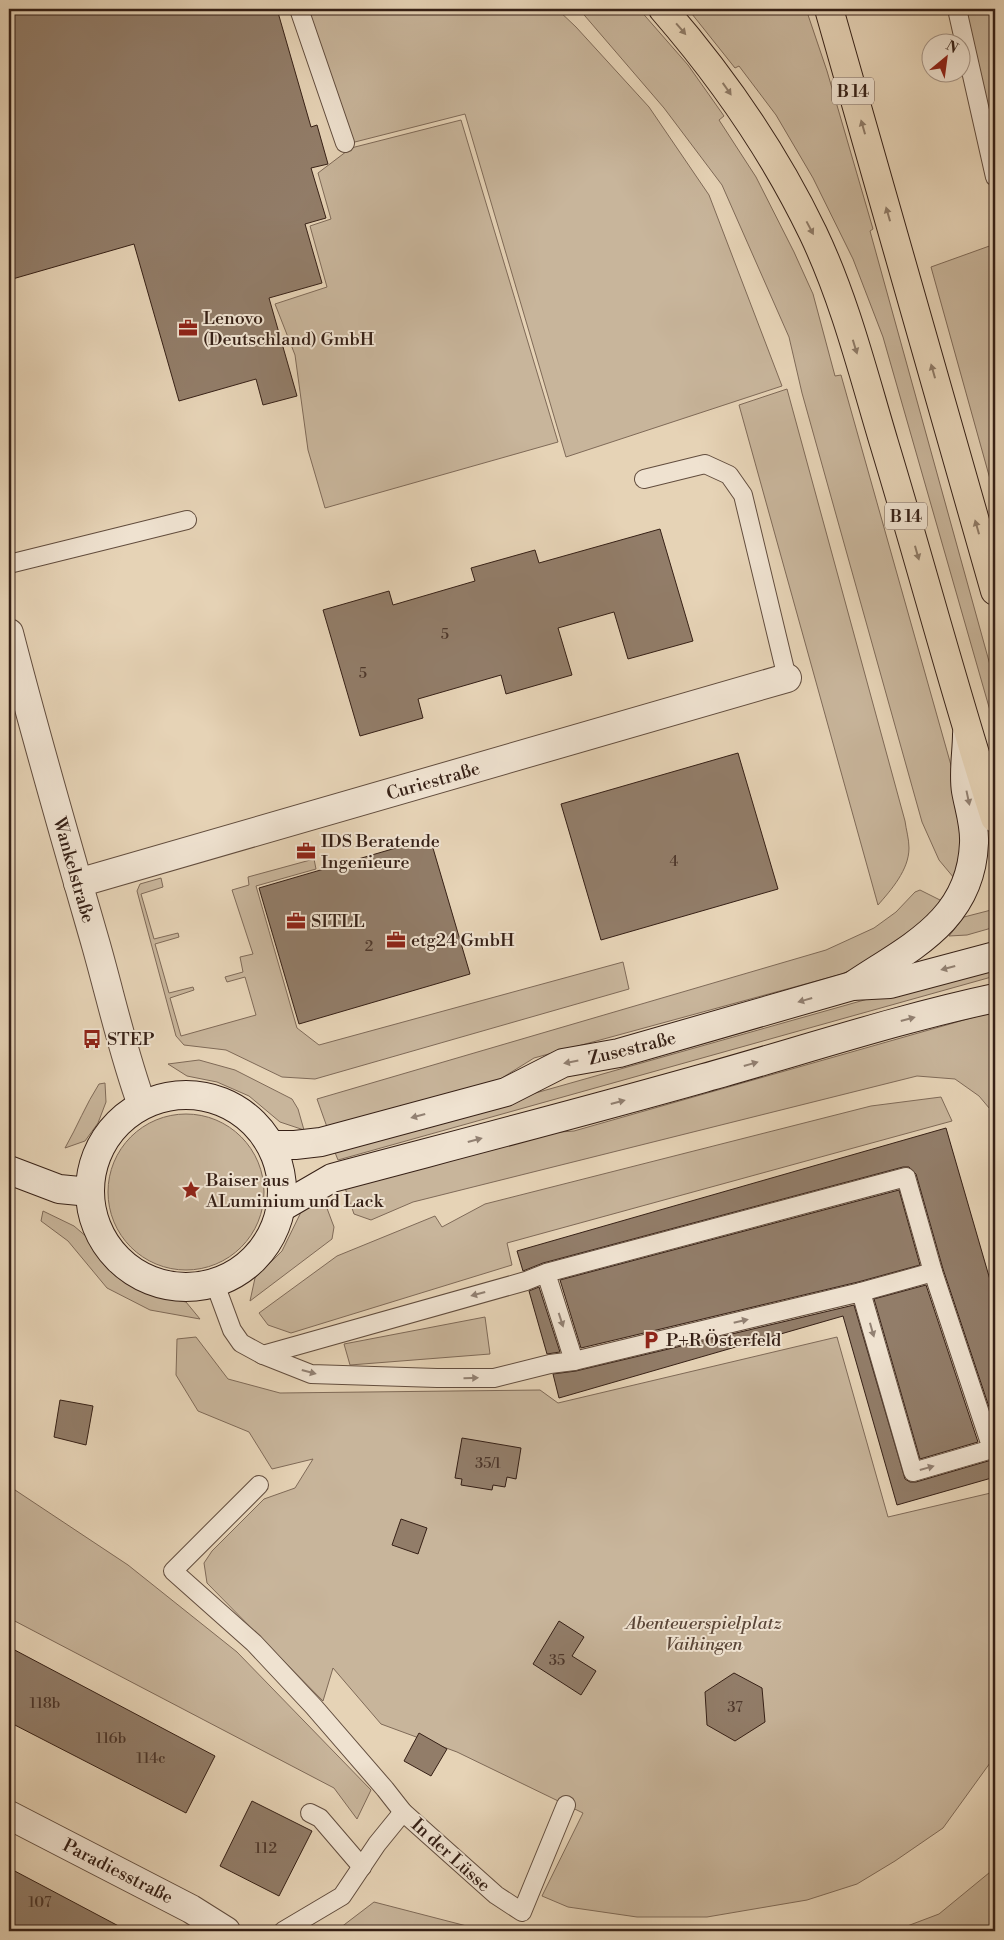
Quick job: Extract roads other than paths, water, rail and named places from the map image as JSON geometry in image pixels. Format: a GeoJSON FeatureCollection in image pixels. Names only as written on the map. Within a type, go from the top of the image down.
{"type":"FeatureCollection","features":[{"type":"Feature","properties":{"kind":"highway","name":"B 14"},"geometry":{"type":"LineString","coordinates":[[663,9],[698,49],[757,134],[813,234],[841,300],[913,541],[967,732],[995,818]]}},
{"type":"Feature","properties":{"kind":"highway","name":"B 14"},"geometry":{"type":"LineString","coordinates":[[830,9],[995,591]]}},
{"type":"Feature","properties":{"kind":"street","name":"Wankelstraße"},"geometry":{"type":"LineString","coordinates":[[9,633],[42,760],[109,992],[127,1063],[142,1106]]}},
{"type":"Feature","properties":{"kind":"street","name":"Curiestraße"},"geometry":{"type":"LineString","coordinates":[[78,883],[786,678]]}},
{"type":"Feature","properties":{"kind":"street"},"geometry":{"type":"LineString","coordinates":[[852,986],[913,947],[935,930],[951,912],[969,878],[974,842],[974,825],[966,789],[967,732]]}},
{"type":"Feature","properties":{"kind":"street","name":"Zusestraße"},"geometry":{"type":"LineString","coordinates":[[271,1145],[321,1142],[506,1092],[563,1063],[619,1053],[852,986],[890,984],[995,956]]}},
{"type":"Feature","properties":{"kind":"street"},"geometry":{"type":"LineString","coordinates":[[282,1207],[332,1178],[705,1078],[954,1007],[995,998]]}},
{"type":"Feature","properties":{"kind":"street"},"geometry":{"type":"LineString","coordinates":[[170,1096],[200,1096],[228,1104],[253,1121],[271,1145],[282,1175],[282,1207],[274,1233],[258,1256],[236,1274],[215,1284],[182,1287],[153,1281],[128,1268],[108,1247],[95,1221],[90,1192],[93,1166],[104,1142],[120,1121],[142,1106],[170,1096]]}},
{"type":"Feature","properties":{"kind":"street"},"geometry":{"type":"LineString","coordinates":[[9,1170],[59,1189],[90,1192]]}},
{"type":"Feature","properties":{"kind":"street","name":"Paradiesstraße"},"geometry":{"type":"LineString","coordinates":[[9,1815],[191,1909],[226,1931]]}},
{"type":"Feature","properties":{"kind":"lane"},"geometry":{"type":"LineString","coordinates":[[298,9],[345,143]]}},
{"type":"Feature","properties":{"kind":"lane"},"geometry":{"type":"LineString","coordinates":[[957,9],[995,177]]}},
{"type":"Feature","properties":{"kind":"lane"},"geometry":{"type":"LineString","coordinates":[[644,479],[705,464],[729,475],[743,495],[786,678]]}},
{"type":"Feature","properties":{"kind":"lane"},"geometry":{"type":"LineString","coordinates":[[9,564],[186,520]]}},
{"type":"Feature","properties":{"kind":"lane"},"geometry":{"type":"LineString","coordinates":[[263,1355],[526,1281],[546,1273],[906,1177],[934,1272],[992,1449],[913,1472],[861,1292]]}},
{"type":"Feature","properties":{"kind":"lane"},"geometry":{"type":"LineString","coordinates":[[215,1284],[232,1330],[241,1343],[263,1355],[311,1374],[494,1378],[550,1364],[574,1361],[861,1292],[934,1272]]}},
{"type":"Feature","properties":{"kind":"lane"},"geometry":{"type":"LineString","coordinates":[[546,1273],[574,1361]]}},
{"type":"Feature","properties":{"kind":"lane"},"geometry":{"type":"LineString","coordinates":[[259,1485],[173,1571],[260,1650],[327,1721],[403,1812]]}},
{"type":"Feature","properties":{"kind":"lane","name":"In der Lüsse"},"geometry":{"type":"LineString","coordinates":[[283,1931],[342,1896],[377,1844],[403,1812],[496,1895],[522,1912],[566,1805]]}},
{"type":"Feature","properties":{"kind":"lane"},"geometry":{"type":"LineString","coordinates":[[310,1813],[320,1818],[362,1867]]}},
{"type":"Feature","properties":{"kind":"place","name":"Lenovo (Deutschland) GmbH"},"geometry":{"type":"Point","coordinates":[188,328]}},
{"type":"Feature","properties":{"kind":"place","name":"IDS Beratende Ingenieure"},"geometry":{"type":"Point","coordinates":[306,851]}},
{"type":"Feature","properties":{"kind":"place","name":"SITLL"},"geometry":{"type":"Point","coordinates":[296,921]}},
{"type":"Feature","properties":{"kind":"place","name":"etg24 GmbH"},"geometry":{"type":"Point","coordinates":[396,940]}},
{"type":"Feature","properties":{"kind":"place","name":"STEP"},"geometry":{"type":"Point","coordinates":[92,1039]}},
{"type":"Feature","properties":{"kind":"place","name":"Baiser aus ALuminium und Lack"},"geometry":{"type":"Point","coordinates":[191,1190]}},
{"type":"Feature","properties":{"kind":"place","name":"P+R Österfeld"},"geometry":{"type":"Point","coordinates":[651,1340]}},
{"type":"Feature","properties":{"kind":"park label","name":"Abenteuerspielplatz Vaihingen"},"geometry":{"type":"Point","coordinates":[704,1634]}}]}
